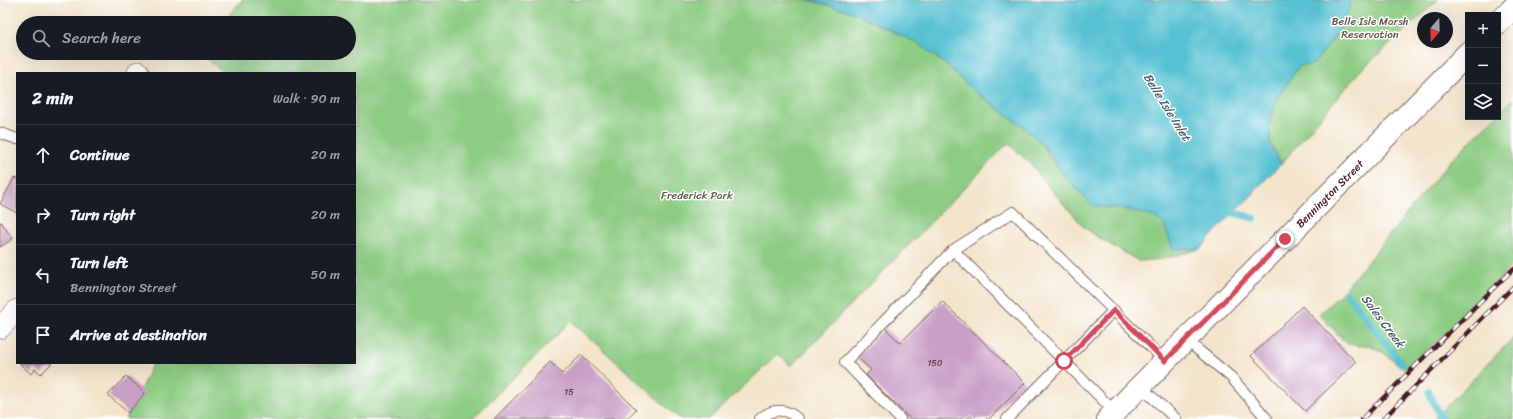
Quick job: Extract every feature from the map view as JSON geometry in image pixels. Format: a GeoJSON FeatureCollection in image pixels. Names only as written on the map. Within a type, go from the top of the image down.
{"type":"FeatureCollection","features":[{"type":"Feature","properties":{"kind":"main road"},"geometry":{"type":"LineString","coordinates":[[1501,20],[1513,8]]}},
{"type":"Feature","properties":{"kind":"main road","name":"Bennington Street"},"geometry":{"type":"LineString","coordinates":[[1111,416],[1465,56]]}},
{"type":"Feature","properties":{"kind":"street"},"geometry":{"type":"LineString","coordinates":[[0,328],[16,311]]}},
{"type":"Feature","properties":{"kind":"lane"},"geometry":{"type":"LineString","coordinates":[[0,133],[16,139]]}},
{"type":"Feature","properties":{"kind":"lane"},"geometry":{"type":"LineString","coordinates":[[900,419],[845,362],[953,250],[1013,212],[1165,361]]}},
{"type":"Feature","properties":{"kind":"lane"},"geometry":{"type":"LineString","coordinates":[[953,250],[1064,361],[1111,416]]}},
{"type":"Feature","properties":{"kind":"lane"},"geometry":{"type":"LineString","coordinates":[[1007,419],[1114,310]]}},
{"type":"Feature","properties":{"kind":"lane"},"geometry":{"type":"LineString","coordinates":[[1186,340],[1230,376],[1267,419]]}},
{"type":"Feature","properties":{"kind":"lane"},"geometry":{"type":"LineString","coordinates":[[1140,386],[1176,419]]}},
{"type":"Feature","properties":{"kind":"lane"},"geometry":{"type":"LineString","coordinates":[[760,419],[770,412],[779,410],[788,412],[798,419]]}},
{"type":"Feature","properties":{"kind":"green space","name":"Frederick Park"},"geometry":{"type":"Polygon","coordinates":[[[242,0],[1438,0],[1425,12],[1417,12],[1417,19],[1359,72],[1281,164],[1200,249],[1163,259],[1139,261],[1099,238],[1084,227],[1031,164],[1008,143],[791,366],[778,354],[709,419],[680,419],[571,321],[472,419],[126,419],[153,364],[356,364],[356,72],[223,72],[209,60],[356,60],[356,16],[228,16],[242,0]]]}},
{"type":"Feature","properties":{"kind":"green space"},"geometry":{"type":"Polygon","coordinates":[[[1513,99],[1513,264],[1462,319],[1405,370],[1384,353],[1369,345],[1360,346],[1347,344],[1319,314],[1340,295],[1451,160],[1492,120],[1501,120],[1501,111],[1513,99]]]}},
{"type":"Feature","properties":{"kind":"green space"},"geometry":{"type":"Polygon","coordinates":[[[1513,338],[1513,419],[1434,419],[1513,338]]]}},
{"type":"Feature","properties":{"kind":"water","name":"Belle Isle Inlet"},"geometry":{"type":"Polygon","coordinates":[[[808,0],[1352,0],[1346,18],[1314,64],[1299,66],[1277,98],[1270,121],[1270,143],[1281,164],[1200,249],[1173,249],[1164,225],[1155,217],[1129,210],[1093,206],[1061,172],[1042,144],[1025,128],[974,91],[948,66],[917,43],[847,10],[808,0]]]}},
{"type":"Feature","properties":{"kind":"building"},"geometry":{"type":"Polygon","coordinates":[[[14,178],[16,179],[16,212],[0,204],[14,178]]]}},
{"type":"Feature","properties":{"kind":"building"},"geometry":{"type":"Polygon","coordinates":[[[0,222],[13,239],[0,247],[0,222]]]}},
{"type":"Feature","properties":{"kind":"building"},"geometry":{"type":"Polygon","coordinates":[[[942,301],[1025,383],[989,419],[974,419],[971,416],[967,419],[910,419],[866,375],[871,370],[857,357],[885,328],[900,343],[942,301]]]}},
{"type":"Feature","properties":{"kind":"building"},"geometry":{"type":"Polygon","coordinates":[[[1302,306],[1356,362],[1305,411],[1251,356],[1302,306]]]}},
{"type":"Feature","properties":{"kind":"building"},"geometry":{"type":"Polygon","coordinates":[[[581,355],[636,409],[627,419],[494,419],[550,362],[562,374],[581,355]]]}},
{"type":"Feature","properties":{"kind":"building"},"geometry":{"type":"Polygon","coordinates":[[[20,364],[51,364],[41,374],[35,369],[31,374],[20,364]]]}},
{"type":"Feature","properties":{"kind":"building"},"geometry":{"type":"Polygon","coordinates":[[[126,376],[145,393],[128,413],[108,395],[126,376]]]}},
{"type":"Feature","properties":{"kind":"waterway","name":"Sales Creek"},"geometry":{"type":"LineString","coordinates":[[1234,213],[1254,218]]}},
{"type":"Feature","properties":{"kind":"waterway","name":"Sales Creek"},"geometry":{"type":"LineString","coordinates":[[1346,292],[1402,364]]}},
{"type":"Feature","properties":{"kind":"waterway","name":"Sales Creek"},"geometry":{"type":"LineString","coordinates":[[1429,392],[1441,419]]}},
{"type":"Feature","properties":{"kind":"railway"},"geometry":{"type":"LineString","coordinates":[[1362,419],[1513,269]]}},
{"type":"Feature","properties":{"kind":"railway"},"geometry":{"type":"LineString","coordinates":[[1383,419],[1513,287]]}},
{"type":"Feature","properties":{"kind":"route"},"geometry":{"type":"LineString","coordinates":[[1064,361],[1114,310],[1165,361],[1285,239]]}},
{"type":"Feature","properties":{"kind":"park label","name":"Belle Isle Marsh Reservation"},"geometry":{"type":"Point","coordinates":[1370,27]}}]}
